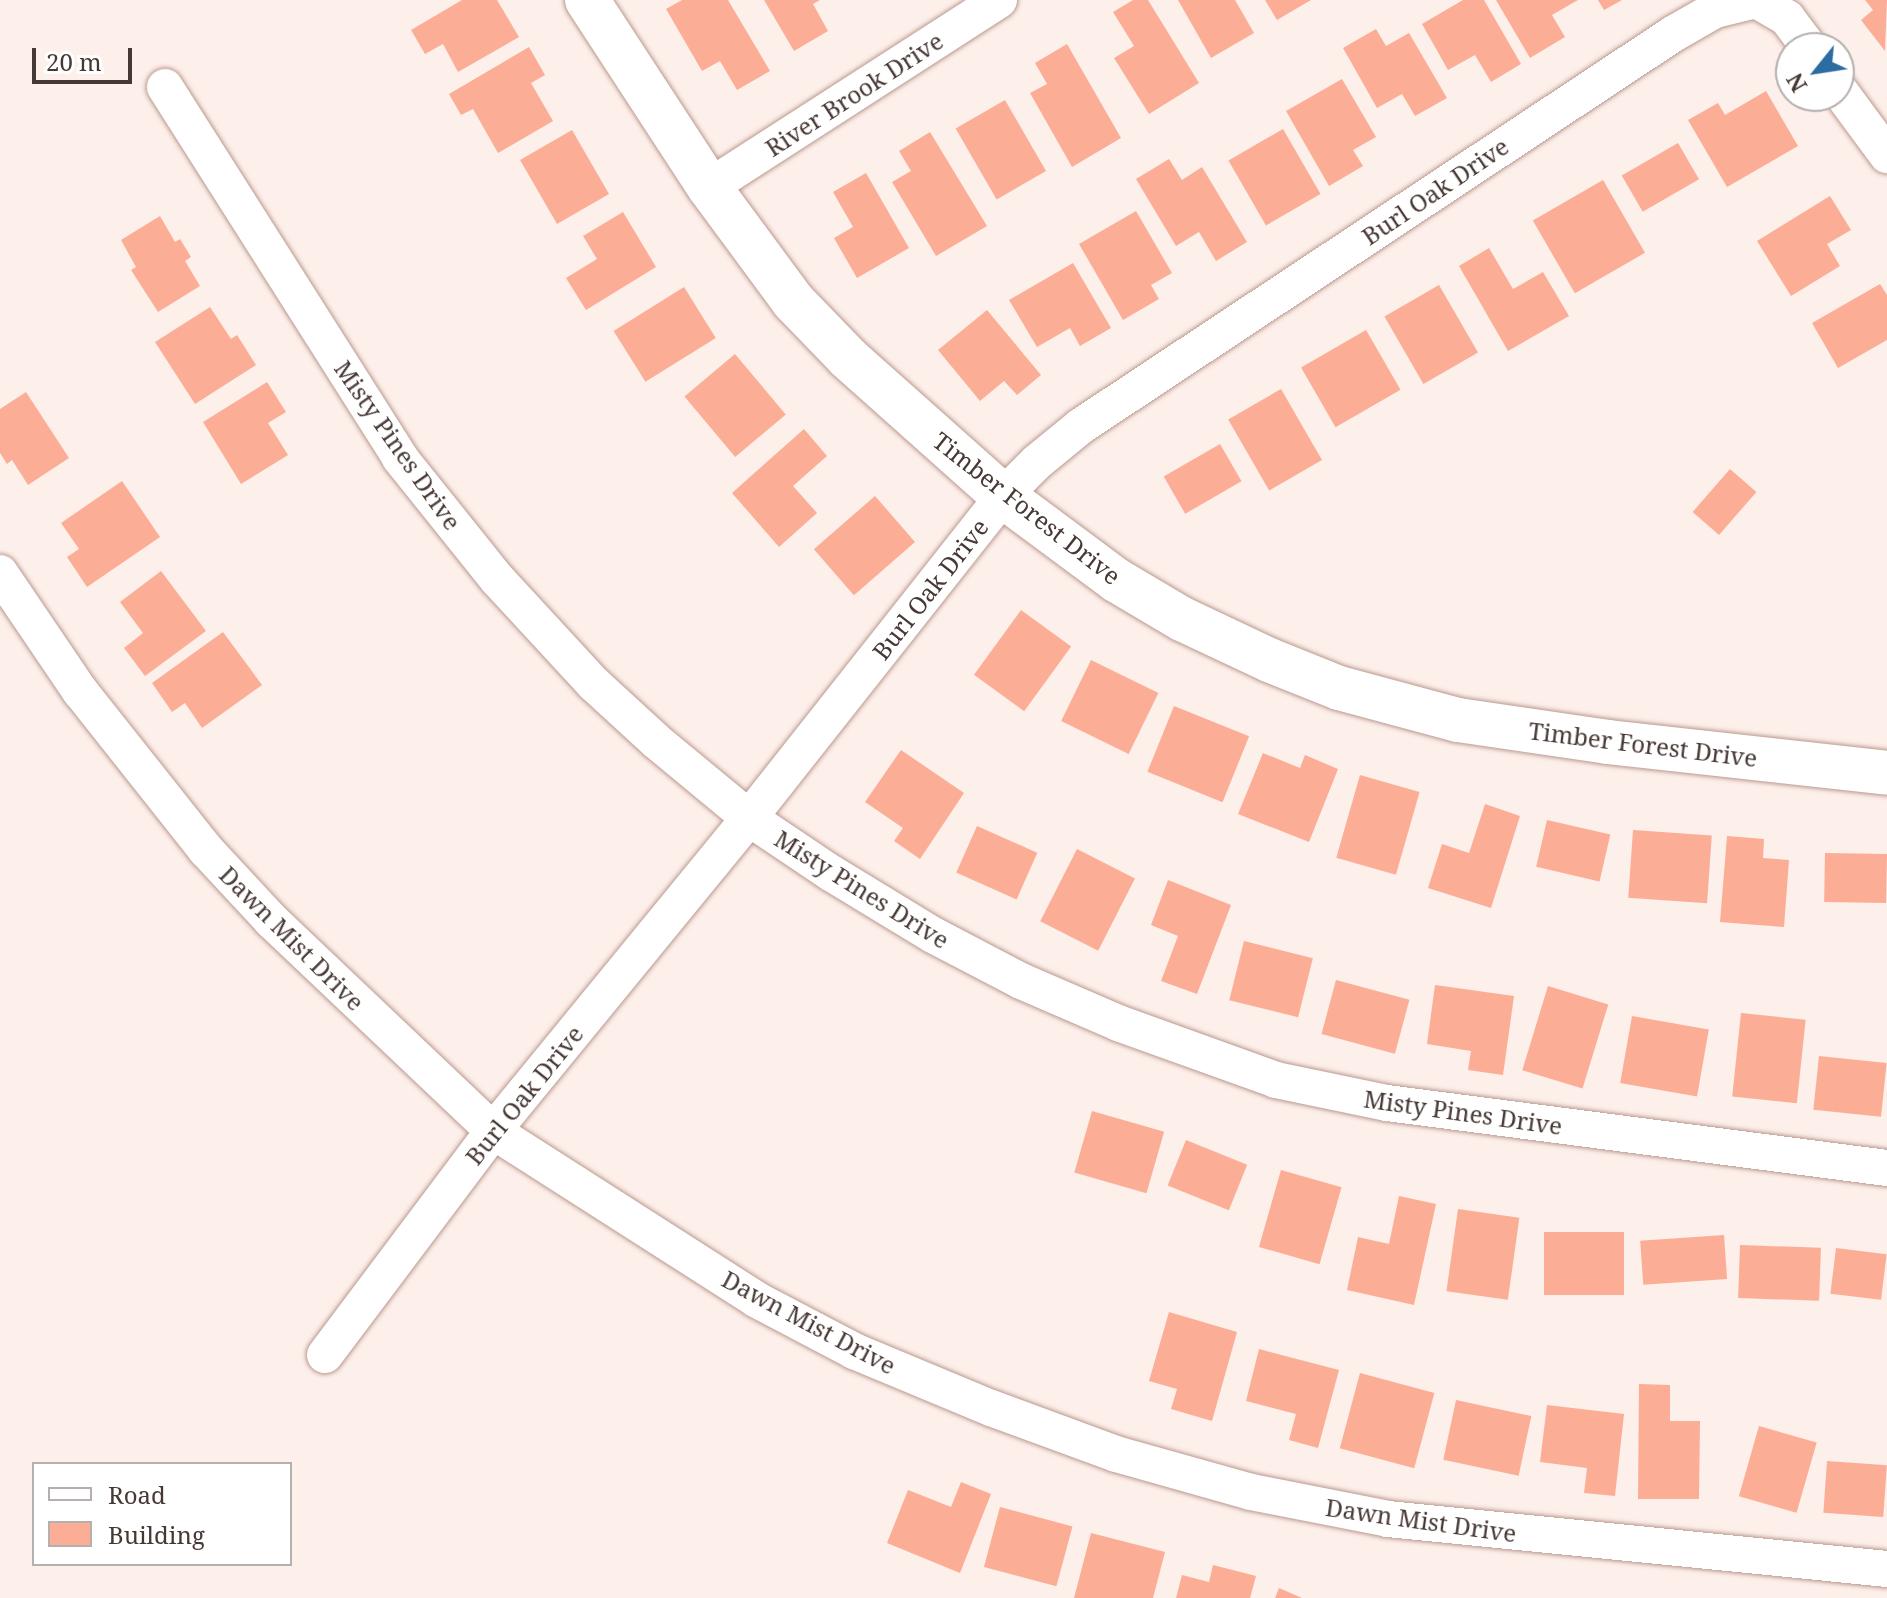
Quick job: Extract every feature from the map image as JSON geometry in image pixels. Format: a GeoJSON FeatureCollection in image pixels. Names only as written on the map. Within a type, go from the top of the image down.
{"type":"FeatureCollection","features":[{"type":"Feature","properties":{"kind":"street","name":"Timber Forest Drive"},"geometry":{"type":"LineString","coordinates":[[587,0],[709,187],[804,312],[848,358],[1003,496],[1116,580],[1182,619],[1269,660],[1339,688],[1458,720],[1608,742],[1887,773]]}},
{"type":"Feature","properties":{"kind":"street","name":"River Brook Drive"},"geometry":{"type":"LineString","coordinates":[[709,187],[999,0]]}},
{"type":"Feature","properties":{"kind":"street"},"geometry":{"type":"LineString","coordinates":[[1756,0],[1787,18],[1798,32]]}},
{"type":"Feature","properties":{"kind":"street","name":"Burl Oak Drive"},"geometry":{"type":"LineString","coordinates":[[325,1355],[493,1131],[749,818],[1003,496],[1081,426],[1660,42],[1715,10],[1756,0]]}},
{"type":"Feature","properties":{"kind":"street","name":"Misty Pines Drive"},"geometry":{"type":"LineString","coordinates":[[165,87],[431,500],[594,684],[656,741],[749,818],[895,912],[1021,981],[1118,1023],[1276,1080],[1387,1103],[1887,1168]]}},
{"type":"Feature","properties":{"kind":"street"},"geometry":{"type":"LineString","coordinates":[[1855,112],[1887,155]]}},
{"type":"Feature","properties":{"kind":"street","name":"Dawn Mist Drive"},"geometry":{"type":"LineString","coordinates":[[0,573],[80,691],[206,850],[271,920],[493,1131],[757,1300],[854,1351],[991,1408],[1116,1454],[1251,1492],[1388,1519],[1887,1569]]}},
{"type":"Feature","properties":{"kind":"building"},"geometry":{"type":"Polygon","coordinates":[[[462,0],[497,0],[519,37],[458,72],[443,44],[425,54],[411,30],[462,0]]]}},
{"type":"Feature","properties":{"kind":"building"},"geometry":{"type":"Polygon","coordinates":[[[682,0],[728,0],[770,71],[737,90],[720,61],[702,71],[666,9],[682,0]]]}},
{"type":"Feature","properties":{"kind":"building"},"geometry":{"type":"Polygon","coordinates":[[[764,0],[820,0],[813,4],[828,31],[794,51],[764,0]]]}},
{"type":"Feature","properties":{"kind":"building"},"geometry":{"type":"Polygon","coordinates":[[[1133,0],[1148,0],[1199,83],[1149,114],[1114,58],[1134,46],[1113,12],[1133,0]]]}},
{"type":"Feature","properties":{"kind":"building"},"geometry":{"type":"Polygon","coordinates":[[[1178,0],[1235,0],[1254,33],[1211,58],[1178,0]]]}},
{"type":"Feature","properties":{"kind":"building"},"geometry":{"type":"Polygon","coordinates":[[[1265,0],[1311,0],[1277,20],[1265,0]]]}},
{"type":"Feature","properties":{"kind":"building"},"geometry":{"type":"Polygon","coordinates":[[[1463,0],[1484,0],[1521,64],[1491,82],[1475,55],[1448,70],[1422,24],[1463,0]]]}},
{"type":"Feature","properties":{"kind":"building"},"geometry":{"type":"Polygon","coordinates":[[[1496,0],[1578,0],[1552,15],[1565,37],[1530,58],[1496,0]]]}},
{"type":"Feature","properties":{"kind":"building"},"geometry":{"type":"Polygon","coordinates":[[[1598,0],[1622,0],[1604,10],[1598,0]]]}},
{"type":"Feature","properties":{"kind":"building"},"geometry":{"type":"Polygon","coordinates":[[[1865,0],[1887,0],[1885,51],[1861,20],[1873,10],[1865,0]]]}},
{"type":"Feature","properties":{"kind":"building"},"geometry":{"type":"Polygon","coordinates":[[[1376,29],[1386,46],[1409,33],[1447,98],[1415,116],[1402,94],[1377,108],[1343,48],[1376,29]]]}},
{"type":"Feature","properties":{"kind":"building"},"geometry":{"type":"Polygon","coordinates":[[[1067,44],[1121,138],[1072,167],[1030,93],[1047,84],[1035,63],[1067,44]]]}},
{"type":"Feature","properties":{"kind":"building"},"geometry":{"type":"Polygon","coordinates":[[[529,47],[545,75],[531,83],[553,121],[498,153],[473,109],[461,115],[449,94],[529,47]]]}},
{"type":"Feature","properties":{"kind":"building"},"geometry":{"type":"Polygon","coordinates":[[[1342,79],[1376,137],[1353,150],[1363,166],[1329,186],[1286,111],[1342,79]]]}},
{"type":"Feature","properties":{"kind":"building"},"geometry":{"type":"Polygon","coordinates":[[[1766,91],[1775,112],[1778,112],[1798,146],[1727,187],[1688,120],[1718,103],[1725,115],[1766,91]]]}},
{"type":"Feature","properties":{"kind":"building"},"geometry":{"type":"Polygon","coordinates":[[[1005,100],[1046,171],[997,200],[956,128],[1005,100]]]}},
{"type":"Feature","properties":{"kind":"building"},"geometry":{"type":"Polygon","coordinates":[[[1283,129],[1320,194],[1266,225],[1228,160],[1283,129]]]}},
{"type":"Feature","properties":{"kind":"building"},"geometry":{"type":"Polygon","coordinates":[[[572,130],[609,194],[557,224],[520,160],[572,130]]]}},
{"type":"Feature","properties":{"kind":"building"},"geometry":{"type":"Polygon","coordinates":[[[930,132],[987,226],[936,256],[892,182],[911,171],[899,151],[930,132]]]}},
{"type":"Feature","properties":{"kind":"building"},"geometry":{"type":"Polygon","coordinates":[[[1678,143],[1699,179],[1643,212],[1622,176],[1678,143]]]}},
{"type":"Feature","properties":{"kind":"building"},"geometry":{"type":"Polygon","coordinates":[[[1169,159],[1182,180],[1202,167],[1247,242],[1216,261],[1199,232],[1176,246],[1136,179],[1169,159]]]}},
{"type":"Feature","properties":{"kind":"building"},"geometry":{"type":"Polygon","coordinates":[[[866,173],[909,248],[857,278],[834,238],[853,227],[833,192],[866,173]]]}},
{"type":"Feature","properties":{"kind":"building"},"geometry":{"type":"Polygon","coordinates":[[[1603,180],[1645,253],[1575,293],[1533,220],[1603,180]]]}},
{"type":"Feature","properties":{"kind":"building"},"geometry":{"type":"Polygon","coordinates":[[[1830,196],[1851,230],[1827,244],[1840,266],[1791,296],[1757,241],[1830,196]]]}},
{"type":"Feature","properties":{"kind":"building"},"geometry":{"type":"Polygon","coordinates":[[[1136,211],[1172,273],[1151,285],[1159,299],[1123,320],[1079,244],[1136,211]]]}},
{"type":"Feature","properties":{"kind":"building"},"geometry":{"type":"Polygon","coordinates":[[[623,212],[656,267],[586,310],[566,278],[597,259],[583,236],[623,212]]]}},
{"type":"Feature","properties":{"kind":"building"},"geometry":{"type":"Polygon","coordinates":[[[160,216],[175,242],[180,239],[191,257],[185,261],[200,286],[158,312],[131,270],[136,267],[121,240],[160,216]]]}},
{"type":"Feature","properties":{"kind":"building"},"geometry":{"type":"Polygon","coordinates":[[[1489,248],[1513,289],[1543,272],[1569,316],[1508,351],[1459,266],[1489,248]]]}},
{"type":"Feature","properties":{"kind":"building"},"geometry":{"type":"Polygon","coordinates":[[[1073,263],[1111,328],[1080,346],[1070,328],[1037,347],[1009,300],[1073,263]]]}},
{"type":"Feature","properties":{"kind":"building"},"geometry":{"type":"Polygon","coordinates":[[[1880,284],[1887,295],[1887,340],[1838,368],[1812,323],[1880,284]]]}},
{"type":"Feature","properties":{"kind":"building"},"geometry":{"type":"Polygon","coordinates":[[[1439,285],[1478,353],[1423,384],[1384,316],[1439,285]]]}},
{"type":"Feature","properties":{"kind":"building"},"geometry":{"type":"Polygon","coordinates":[[[684,287],[716,338],[645,382],[614,331],[684,287]]]}},
{"type":"Feature","properties":{"kind":"building"},"geometry":{"type":"Polygon","coordinates":[[[210,307],[231,339],[237,335],[256,365],[195,404],[155,342],[210,307]]]}},
{"type":"Feature","properties":{"kind":"building"},"geometry":{"type":"Polygon","coordinates":[[[987,310],[1041,375],[1017,395],[1004,381],[980,401],[938,350],[987,310]]]}},
{"type":"Feature","properties":{"kind":"building"},"geometry":{"type":"Polygon","coordinates":[[[1366,330],[1400,390],[1336,427],[1301,368],[1366,330]]]}},
{"type":"Feature","properties":{"kind":"building"},"geometry":{"type":"Polygon","coordinates":[[[735,354],[786,415],[735,457],[684,396],[735,354]]]}},
{"type":"Feature","properties":{"kind":"building"},"geometry":{"type":"Polygon","coordinates":[[[267,382],[286,412],[268,423],[288,455],[241,484],[203,422],[267,382]]]}},
{"type":"Feature","properties":{"kind":"building"},"geometry":{"type":"Polygon","coordinates":[[[1281,389],[1322,460],[1269,491],[1228,420],[1281,389]]]}},
{"type":"Feature","properties":{"kind":"building"},"geometry":{"type":"Polygon","coordinates":[[[26,392],[69,458],[28,485],[12,460],[7,464],[0,453],[0,409],[26,392]]]}},
{"type":"Feature","properties":{"kind":"building"},"geometry":{"type":"Polygon","coordinates":[[[804,429],[827,456],[793,486],[817,513],[779,547],[732,493],[804,429]]]}},
{"type":"Feature","properties":{"kind":"building"},"geometry":{"type":"Polygon","coordinates":[[[1220,444],[1242,481],[1185,514],[1164,476],[1220,444]]]}},
{"type":"Feature","properties":{"kind":"building"},"geometry":{"type":"Polygon","coordinates":[[[1730,469],[1756,492],[1719,535],[1693,512],[1730,469]]]}},
{"type":"Feature","properties":{"kind":"building"},"geometry":{"type":"Polygon","coordinates":[[[122,481],[160,537],[87,587],[67,557],[79,549],[61,523],[122,481]]]}},
{"type":"Feature","properties":{"kind":"building"},"geometry":{"type":"Polygon","coordinates":[[[875,496],[915,542],[854,595],[814,549],[875,496]]]}},
{"type":"Feature","properties":{"kind":"building"},"geometry":{"type":"Polygon","coordinates":[[[161,571],[206,631],[145,676],[124,648],[143,633],[120,602],[161,571]]]}},
{"type":"Feature","properties":{"kind":"building"},"geometry":{"type":"Polygon","coordinates":[[[1021,610],[1071,646],[1024,711],[974,675],[1021,610]]]}},
{"type":"Feature","properties":{"kind":"building"},"geometry":{"type":"Polygon","coordinates":[[[223,632],[262,685],[202,728],[185,703],[172,712],[152,683],[223,632]]]}},
{"type":"Feature","properties":{"kind":"building"},"geometry":{"type":"Polygon","coordinates":[[[1091,660],[1158,693],[1129,754],[1061,721],[1091,660]]]}},
{"type":"Feature","properties":{"kind":"building"},"geometry":{"type":"Polygon","coordinates":[[[1174,706],[1249,736],[1223,802],[1147,772],[1174,706]]]}},
{"type":"Feature","properties":{"kind":"building"},"geometry":{"type":"Polygon","coordinates":[[[901,750],[964,793],[920,859],[894,841],[903,828],[865,802],[901,750]]]}},
{"type":"Feature","properties":{"kind":"building"},"geometry":{"type":"Polygon","coordinates":[[[1263,753],[1300,768],[1305,755],[1338,769],[1309,842],[1238,814],[1263,753]]]}},
{"type":"Feature","properties":{"kind":"building"},"geometry":{"type":"Polygon","coordinates":[[[1360,775],[1420,792],[1396,875],[1336,858],[1360,775]]]}},
{"type":"Feature","properties":{"kind":"building"},"geometry":{"type":"Polygon","coordinates":[[[1485,804],[1520,816],[1491,908],[1428,888],[1442,844],[1469,853],[1485,804]]]}},
{"type":"Feature","properties":{"kind":"building"},"geometry":{"type":"Polygon","coordinates":[[[1547,820],[1610,835],[1600,881],[1536,867],[1547,820]]]}},
{"type":"Feature","properties":{"kind":"building"},"geometry":{"type":"Polygon","coordinates":[[[977,826],[1037,853],[1017,899],[956,873],[977,826]]]}},
{"type":"Feature","properties":{"kind":"building"},"geometry":{"type":"Polygon","coordinates":[[[1633,830],[1712,836],[1707,903],[1628,898],[1633,830]]]}},
{"type":"Feature","properties":{"kind":"building"},"geometry":{"type":"Polygon","coordinates":[[[1727,836],[1764,839],[1763,858],[1789,860],[1784,927],[1720,922],[1727,836]]]}},
{"type":"Feature","properties":{"kind":"building"},"geometry":{"type":"Polygon","coordinates":[[[1077,849],[1135,879],[1098,951],[1040,921],[1077,849]]]}},
{"type":"Feature","properties":{"kind":"building"},"geometry":{"type":"Polygon","coordinates":[[[1825,853],[1887,854],[1886,903],[1824,902],[1825,853]]]}},
{"type":"Feature","properties":{"kind":"building"},"geometry":{"type":"Polygon","coordinates":[[[1168,880],[1231,905],[1197,994],[1161,981],[1178,936],[1151,925],[1168,880]]]}},
{"type":"Feature","properties":{"kind":"building"},"geometry":{"type":"Polygon","coordinates":[[[1244,941],[1313,958],[1298,1017],[1229,1000],[1244,941]]]}},
{"type":"Feature","properties":{"kind":"building"},"geometry":{"type":"Polygon","coordinates":[[[1336,980],[1409,1000],[1395,1054],[1322,1034],[1336,980]]]}},
{"type":"Feature","properties":{"kind":"building"},"geometry":{"type":"Polygon","coordinates":[[[1435,985],[1514,996],[1503,1075],[1468,1070],[1471,1051],[1427,1044],[1435,985]]]}},
{"type":"Feature","properties":{"kind":"building"},"geometry":{"type":"Polygon","coordinates":[[[1548,986],[1608,1004],[1583,1089],[1522,1070],[1548,986]]]}},
{"type":"Feature","properties":{"kind":"building"},"geometry":{"type":"Polygon","coordinates":[[[1741,1013],[1806,1020],[1797,1103],[1732,1097],[1741,1013]]]}},
{"type":"Feature","properties":{"kind":"building"},"geometry":{"type":"Polygon","coordinates":[[[1632,1016],[1709,1030],[1697,1097],[1620,1083],[1632,1016]]]}},
{"type":"Feature","properties":{"kind":"building"},"geometry":{"type":"Polygon","coordinates":[[[1819,1056],[1887,1063],[1881,1117],[1813,1110],[1819,1056]]]}},
{"type":"Feature","properties":{"kind":"building"},"geometry":{"type":"Polygon","coordinates":[[[1092,1111],[1164,1132],[1146,1193],[1074,1173],[1092,1111]]]}},
{"type":"Feature","properties":{"kind":"building"},"geometry":{"type":"Polygon","coordinates":[[[1186,1140],[1247,1165],[1229,1210],[1168,1185],[1186,1140]]]}},
{"type":"Feature","properties":{"kind":"building"},"geometry":{"type":"Polygon","coordinates":[[[1281,1170],[1342,1187],[1320,1264],[1259,1247],[1281,1170]]]}},
{"type":"Feature","properties":{"kind":"building"},"geometry":{"type":"Polygon","coordinates":[[[1399,1196],[1436,1204],[1414,1305],[1347,1290],[1358,1237],[1389,1244],[1399,1196]]]}},
{"type":"Feature","properties":{"kind":"building"},"geometry":{"type":"Polygon","coordinates":[[[1458,1209],[1519,1218],[1508,1300],[1446,1291],[1458,1209]]]}},
{"type":"Feature","properties":{"kind":"building"},"geometry":{"type":"Polygon","coordinates":[[[1544,1232],[1624,1232],[1624,1295],[1544,1295],[1544,1232]]]}},
{"type":"Feature","properties":{"kind":"building"},"geometry":{"type":"Polygon","coordinates":[[[1724,1235],[1727,1279],[1643,1285],[1640,1241],[1724,1235]]]}},
{"type":"Feature","properties":{"kind":"building"},"geometry":{"type":"Polygon","coordinates":[[[1740,1245],[1821,1248],[1819,1301],[1738,1298],[1740,1245]]]}},
{"type":"Feature","properties":{"kind":"building"},"geometry":{"type":"Polygon","coordinates":[[[1836,1248],[1887,1254],[1881,1300],[1830,1294],[1836,1248]]]}},
{"type":"Feature","properties":{"kind":"building"},"geometry":{"type":"Polygon","coordinates":[[[1169,1312],[1237,1332],[1212,1421],[1171,1409],[1177,1389],[1149,1381],[1169,1312]]]}},
{"type":"Feature","properties":{"kind":"building"},"geometry":{"type":"Polygon","coordinates":[[[1259,1349],[1339,1370],[1318,1448],[1289,1440],[1296,1414],[1246,1401],[1259,1349]]]}},
{"type":"Feature","properties":{"kind":"building"},"geometry":{"type":"Polygon","coordinates":[[[1360,1373],[1434,1393],[1414,1468],[1340,1448],[1360,1373]]]}},
{"type":"Feature","properties":{"kind":"building"},"geometry":{"type":"Polygon","coordinates":[[[1639,1384],[1670,1385],[1670,1421],[1700,1421],[1699,1499],[1638,1499],[1639,1384]]]}},
{"type":"Feature","properties":{"kind":"building"},"geometry":{"type":"Polygon","coordinates":[[[1456,1400],[1531,1416],[1519,1476],[1443,1460],[1456,1400]]]}},
{"type":"Feature","properties":{"kind":"building"},"geometry":{"type":"Polygon","coordinates":[[[1547,1405],[1624,1414],[1615,1496],[1584,1493],[1587,1468],[1540,1462],[1547,1405]]]}},
{"type":"Feature","properties":{"kind":"building"},"geometry":{"type":"Polygon","coordinates":[[[1759,1426],[1817,1443],[1797,1513],[1739,1496],[1759,1426]]]}},
{"type":"Feature","properties":{"kind":"building"},"geometry":{"type":"Polygon","coordinates":[[[1827,1461],[1887,1465],[1883,1517],[1823,1513],[1827,1461]]]}},
{"type":"Feature","properties":{"kind":"building"},"geometry":{"type":"Polygon","coordinates":[[[961,1482],[991,1494],[960,1573],[887,1543],[908,1490],[951,1507],[961,1482]]]}},
{"type":"Feature","properties":{"kind":"building"},"geometry":{"type":"Polygon","coordinates":[[[1000,1507],[1072,1526],[1056,1586],[984,1567],[1000,1507]]]}},
{"type":"Feature","properties":{"kind":"building"},"geometry":{"type":"Polygon","coordinates":[[[1091,1533],[1165,1552],[1153,1598],[1074,1598],[1091,1533]]]}},
{"type":"Feature","properties":{"kind":"building"},"geometry":{"type":"Polygon","coordinates":[[[1213,1565],[1256,1576],[1250,1598],[1176,1598],[1182,1575],[1209,1582],[1213,1565]]]}},
{"type":"Feature","properties":{"kind":"building"},"geometry":{"type":"Polygon","coordinates":[[[1279,1588],[1302,1598],[1275,1598],[1279,1588]]]}}]}
